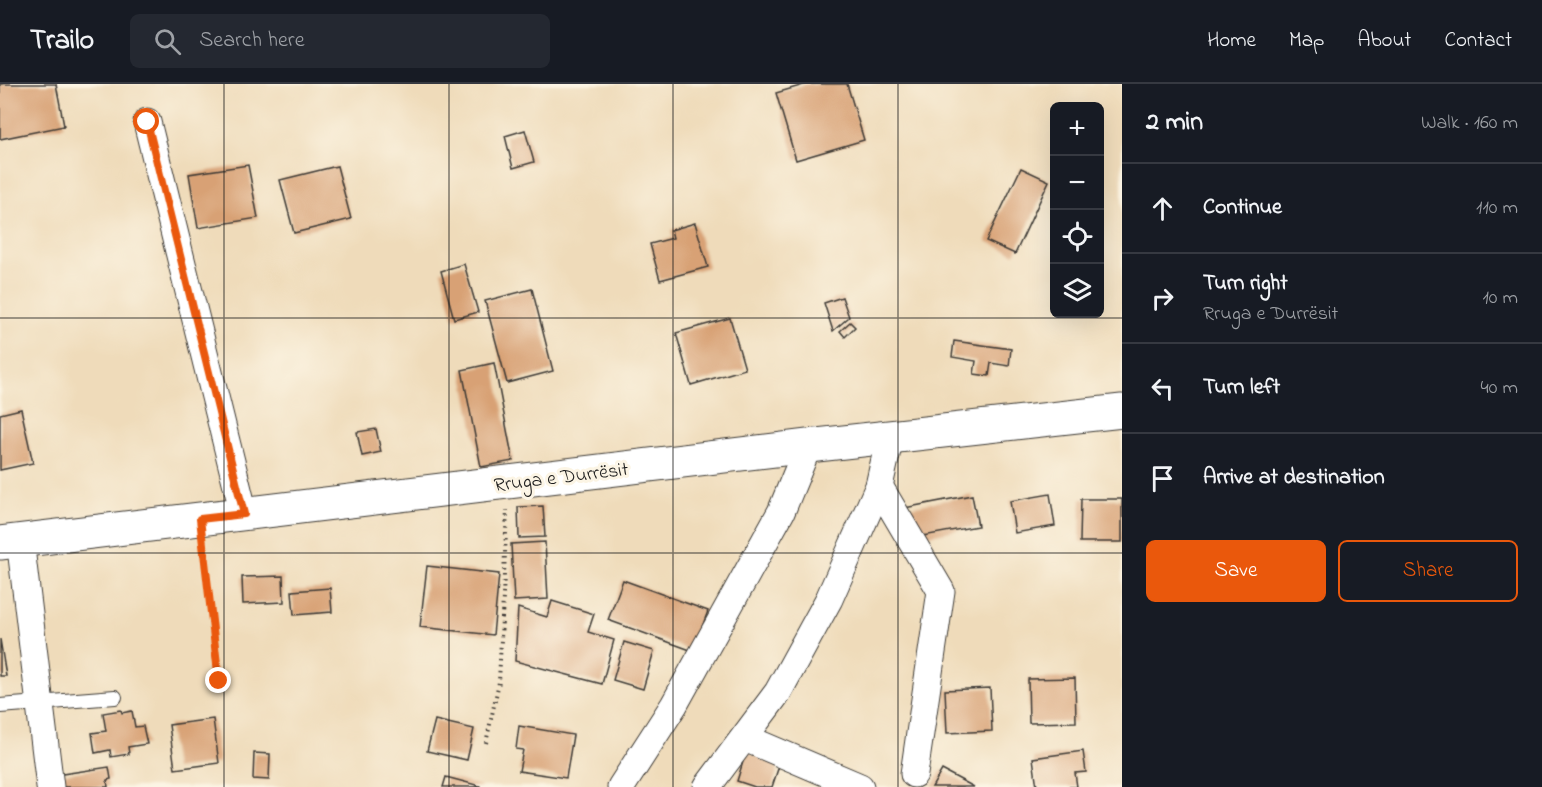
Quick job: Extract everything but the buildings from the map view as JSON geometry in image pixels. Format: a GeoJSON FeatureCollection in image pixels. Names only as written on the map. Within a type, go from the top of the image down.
{"type":"FeatureCollection","features":[{"type":"Feature","properties":{"kind":"main road","name":"Rruga e Durrësit"},"geometry":{"type":"LineString","coordinates":[[10,542],[1122,411]]}},
{"type":"Feature","properties":{"kind":"street"},"geometry":{"type":"LineString","coordinates":[[147,122],[244,514]]}},
{"type":"Feature","properties":{"kind":"street"},"geometry":{"type":"LineString","coordinates":[[706,787],[778,692],[829,599],[879,486],[890,437]]}},
{"type":"Feature","properties":{"kind":"street"},"geometry":{"type":"LineString","coordinates":[[621,787],[674,705],[781,512],[808,447]]}},
{"type":"Feature","properties":{"kind":"street"},"geometry":{"type":"LineString","coordinates":[[879,486],[941,591],[914,774]]}},
{"type":"Feature","properties":{"kind":"street"},"geometry":{"type":"LineString","coordinates":[[10,542],[39,703],[50,787]]}},
{"type":"Feature","properties":{"kind":"street"},"geometry":{"type":"LineString","coordinates":[[745,738],[860,787]]}},
{"type":"Feature","properties":{"kind":"lane"},"geometry":{"type":"LineString","coordinates":[[0,706],[115,697]]}},
{"type":"Feature","properties":{"kind":"path"},"geometry":{"type":"LineString","coordinates":[[486,743],[499,682],[508,482]]}},
{"type":"Feature","properties":{"kind":"path"},"geometry":{"type":"LineString","coordinates":[[200,519],[219,681]]}},
{"type":"Feature","properties":{"kind":"route"},"geometry":{"type":"LineString","coordinates":[[147,122],[244,514],[200,519],[219,681]]}}]}
